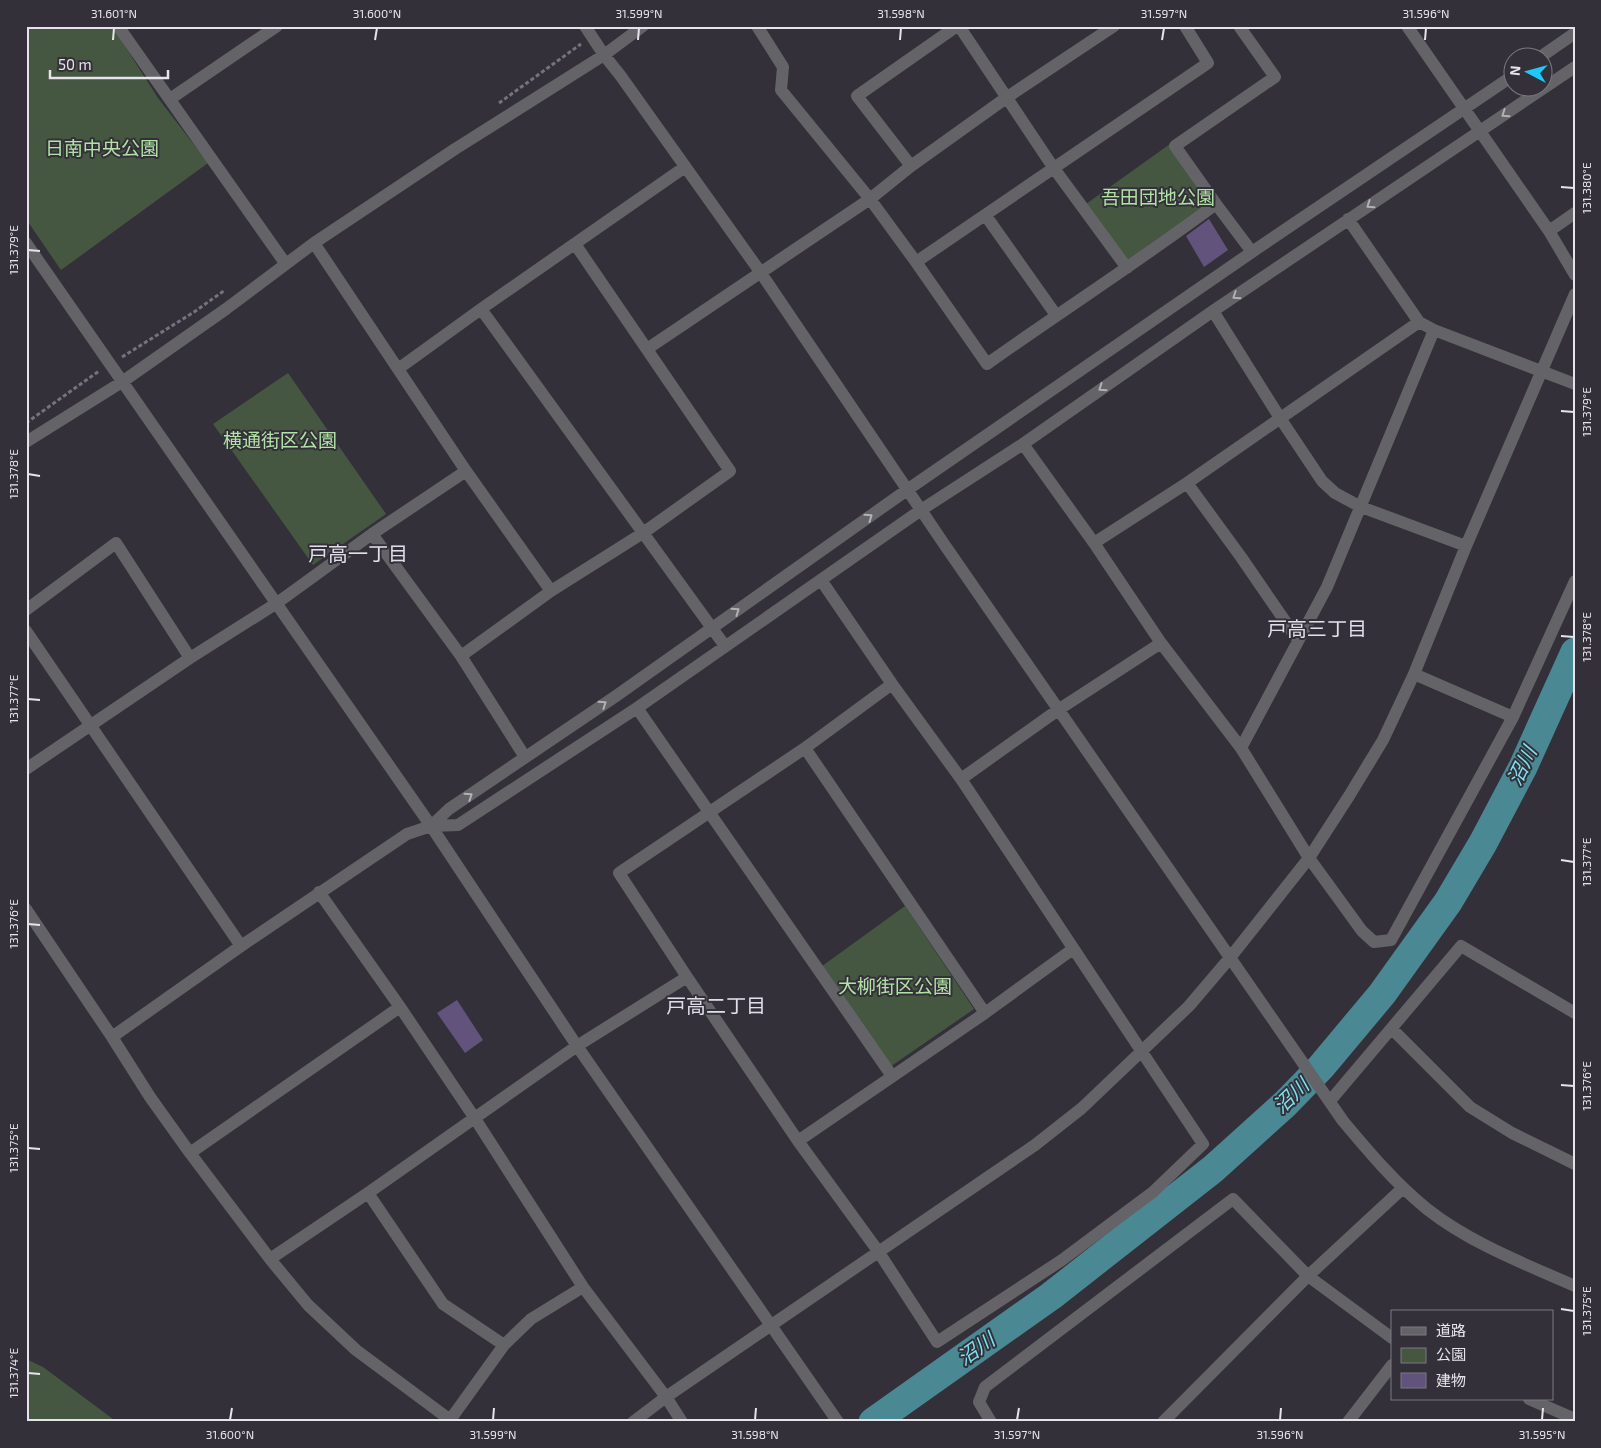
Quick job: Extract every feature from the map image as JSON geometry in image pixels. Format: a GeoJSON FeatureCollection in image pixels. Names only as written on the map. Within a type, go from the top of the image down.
{"type":"FeatureCollection","features":[{"type":"Feature","properties":{"kind":"street"},"geometry":{"type":"LineString","coordinates":[[118,26],[285,263]]}},
{"type":"Feature","properties":{"kind":"street"},"geometry":{"type":"LineString","coordinates":[[170,99],[277,26]]}},
{"type":"Feature","properties":{"kind":"street"},"geometry":{"type":"LineString","coordinates":[[585,26],[761,273],[1058,710],[1353,1134],[1403,1188],[1427,1209],[1457,1230],[1484,1245],[1575,1286]]}},
{"type":"Feature","properties":{"kind":"street"},"geometry":{"type":"LineString","coordinates":[[26,442],[122,382],[226,309],[314,243],[455,149],[604,55],[643,26]]}},
{"type":"Feature","properties":{"kind":"street"},"geometry":{"type":"LineString","coordinates":[[757,26],[783,67],[781,90],[870,199],[987,364],[1216,204]]}},
{"type":"Feature","properties":{"kind":"street"},"geometry":{"type":"LineString","coordinates":[[911,166],[857,96],[958,26],[1053,168],[1127,268]]}},
{"type":"Feature","properties":{"kind":"street"},"geometry":{"type":"LineString","coordinates":[[647,349],[870,199],[911,166],[1006,98],[1114,26]]}},
{"type":"Feature","properties":{"kind":"street"},"geometry":{"type":"LineString","coordinates":[[916,262],[1208,63],[1185,26]]}},
{"type":"Feature","properties":{"kind":"street"},"geometry":{"type":"LineString","coordinates":[[1239,26],[1275,78],[1175,146],[1252,252]]}},
{"type":"Feature","properties":{"kind":"street"},"geometry":{"type":"LineString","coordinates":[[1407,26],[1549,231],[1575,275]]}},
{"type":"Feature","properties":{"kind":"street"},"geometry":{"type":"LineString","coordinates":[[1553,48],[1575,33]]}},
{"type":"Feature","properties":{"kind":"street"},"geometry":{"type":"LineString","coordinates":[[112,1037],[319,892],[407,834],[431,826],[458,825],[637,708],[921,510],[1024,444],[1213,311],[1575,67]]}},
{"type":"Feature","properties":{"kind":"street"},"geometry":{"type":"LineString","coordinates":[[431,826],[449,809],[907,490],[1252,252],[1504,82]]}},
{"type":"Feature","properties":{"kind":"street"},"geometry":{"type":"LineString","coordinates":[[398,369],[685,167]]}},
{"type":"Feature","properties":{"kind":"street"},"geometry":{"type":"LineString","coordinates":[[1549,231],[1575,213]]}},
{"type":"Feature","properties":{"kind":"street"},"geometry":{"type":"LineString","coordinates":[[986,216],[1056,315]]}},
{"type":"Feature","properties":{"kind":"street"},"geometry":{"type":"LineString","coordinates":[[1348,219],[1419,322],[1434,330],[1575,384]]}},
{"type":"Feature","properties":{"kind":"street"},"geometry":{"type":"LineString","coordinates":[[26,243],[431,826],[577,1046],[838,1422]]}},
{"type":"Feature","properties":{"kind":"street"},"geometry":{"type":"LineString","coordinates":[[314,243],[466,471],[551,591]]}},
{"type":"Feature","properties":{"kind":"street"},"geometry":{"type":"LineString","coordinates":[[461,656],[551,591],[643,533],[730,471],[575,244]]}},
{"type":"Feature","properties":{"kind":"street"},"geometry":{"type":"LineString","coordinates":[[633,1422],[666,1397],[1035,1145],[1082,1108],[1189,1006],[1309,858],[1383,740],[1414,674],[1466,546],[1575,294]]}},
{"type":"Feature","properties":{"kind":"street"},"geometry":{"type":"LineString","coordinates":[[481,309],[725,646]]}},
{"type":"Feature","properties":{"kind":"street"},"geometry":{"type":"LineString","coordinates":[[1213,311],[1322,481],[1335,493],[1361,507],[1466,546]]}},
{"type":"Feature","properties":{"kind":"street"},"geometry":{"type":"LineString","coordinates":[[1094,543],[1187,483],[1419,322]]}},
{"type":"Feature","properties":{"kind":"street"},"geometry":{"type":"LineString","coordinates":[[1241,748],[1327,587],[1434,330]]}},
{"type":"Feature","properties":{"kind":"street"},"geometry":{"type":"LineString","coordinates":[[1024,444],[1094,543],[1161,643],[1241,748],[1309,858],[1362,931],[1374,942],[1391,940],[1513,717],[1575,581]]}},
{"type":"Feature","properties":{"kind":"street"},"geometry":{"type":"LineString","coordinates":[[26,769],[190,658],[277,603],[372,534],[466,471]]}},
{"type":"Feature","properties":{"kind":"street"},"geometry":{"type":"LineString","coordinates":[[1187,483],[1298,640]]}},
{"type":"Feature","properties":{"kind":"street"},"geometry":{"type":"LineString","coordinates":[[372,534],[461,656],[525,757]]}},
{"type":"Feature","properties":{"kind":"street"},"geometry":{"type":"LineString","coordinates":[[26,610],[116,543],[190,658]]}},
{"type":"Feature","properties":{"kind":"street"},"geometry":{"type":"LineString","coordinates":[[821,580],[892,684],[961,779],[1202,1144],[1146,1198],[1062,1260],[937,1342],[878,1251],[798,1141],[619,874],[805,748],[892,684]]}},
{"type":"Feature","properties":{"kind":"street"},"geometry":{"type":"LineString","coordinates":[[26,631],[241,946]]}},
{"type":"Feature","properties":{"kind":"street"},"geometry":{"type":"LineString","coordinates":[[961,779],[1058,710],[1161,643]]}},
{"type":"Feature","properties":{"kind":"street"},"geometry":{"type":"LineString","coordinates":[[1414,674],[1513,717]]}},
{"type":"Feature","properties":{"kind":"street"},"geometry":{"type":"LineString","coordinates":[[637,708],[892,1076]]}},
{"type":"Feature","properties":{"kind":"street"},"geometry":{"type":"LineString","coordinates":[[805,748],[985,1013]]}},
{"type":"Feature","properties":{"kind":"street"},"geometry":{"type":"LineString","coordinates":[[319,892],[474,1117],[583,1287],[666,1397],[682,1422]]}},
{"type":"Feature","properties":{"kind":"street"},"geometry":{"type":"LineString","coordinates":[[26,909],[150,1097],[270,1259],[308,1305],[356,1350],[452,1421],[504,1345],[531,1319],[583,1287]]}},
{"type":"Feature","properties":{"kind":"street"},"geometry":{"type":"LineString","coordinates":[[1330,1101],[1461,946],[1575,1012]]}},
{"type":"Feature","properties":{"kind":"street"},"geometry":{"type":"LineString","coordinates":[[798,1141],[985,1013],[1073,949]]}},
{"type":"Feature","properties":{"kind":"street"},"geometry":{"type":"LineString","coordinates":[[270,1259],[368,1193],[577,1046],[687,977]]}},
{"type":"Feature","properties":{"kind":"street"},"geometry":{"type":"LineString","coordinates":[[190,1153],[400,1008]]}},
{"type":"Feature","properties":{"kind":"street"},"geometry":{"type":"LineString","coordinates":[[1392,1029],[1470,1107],[1512,1133],[1575,1164]]}},
{"type":"Feature","properties":{"kind":"street"},"geometry":{"type":"LineString","coordinates":[[1163,1422],[1308,1276],[1403,1188]]}},
{"type":"Feature","properties":{"kind":"street"},"geometry":{"type":"LineString","coordinates":[[368,1193],[443,1304],[504,1345]]}},
{"type":"Feature","properties":{"kind":"street"},"geometry":{"type":"LineString","coordinates":[[992,1422],[979,1402],[985,1387],[1233,1198],[1308,1276],[1391,1337]]}},
{"type":"Feature","properties":{"kind":"street"},"geometry":{"type":"LineString","coordinates":[[1348,1422],[1391,1367]]}},
{"type":"Feature","properties":{"kind":"street"},"geometry":{"type":"LineString","coordinates":[[1531,1400],[1575,1419]]}},
{"type":"Feature","properties":{"kind":"green space","name":"日南中央公園"},"geometry":{"type":"Polygon","coordinates":[[[26,26],[112,26],[158,98],[208,163],[61,270],[26,219],[26,26]]]}},
{"type":"Feature","properties":{"kind":"green space","name":"吾田団地公園"},"geometry":{"type":"Polygon","coordinates":[[[1170,144],[1212,206],[1127,261],[1086,204],[1170,144]]]}},
{"type":"Feature","properties":{"kind":"green space","name":"横通街区公園"},"geometry":{"type":"Polygon","coordinates":[[[288,373],[386,514],[313,565],[213,424],[288,373]]]}},
{"type":"Feature","properties":{"kind":"green space","name":"大柳街区公園"},"geometry":{"type":"Polygon","coordinates":[[[905,906],[974,1009],[887,1069],[818,969],[905,906]]]}},
{"type":"Feature","properties":{"kind":"green space"},"geometry":{"type":"Polygon","coordinates":[[[26,1359],[43,1367],[117,1422],[26,1422],[26,1359]]]}},
{"type":"Feature","properties":{"kind":"building"},"geometry":{"type":"Polygon","coordinates":[[[1209,219],[1228,250],[1204,267],[1186,236],[1209,219]]]}},
{"type":"Feature","properties":{"kind":"building"},"geometry":{"type":"Polygon","coordinates":[[[457,1000],[483,1040],[465,1053],[437,1013],[457,1000]]]}},
{"type":"Feature","properties":{"kind":"waterway","name":"沼川"},"geometry":{"type":"LineString","coordinates":[[873,1422],[1051,1296],[1213,1169],[1285,1104],[1321,1067],[1382,994],[1448,902],[1483,843],[1523,767],[1575,652]]}},
{"type":"Feature","properties":{"kind":"district","name":"戸高一丁目"},"geometry":{"type":"Point","coordinates":[358,554]}},
{"type":"Feature","properties":{"kind":"district","name":"戸高三丁目"},"geometry":{"type":"Point","coordinates":[1317,629]}},
{"type":"Feature","properties":{"kind":"district","name":"戸高二丁目"},"geometry":{"type":"Point","coordinates":[716,1006]}}]}
